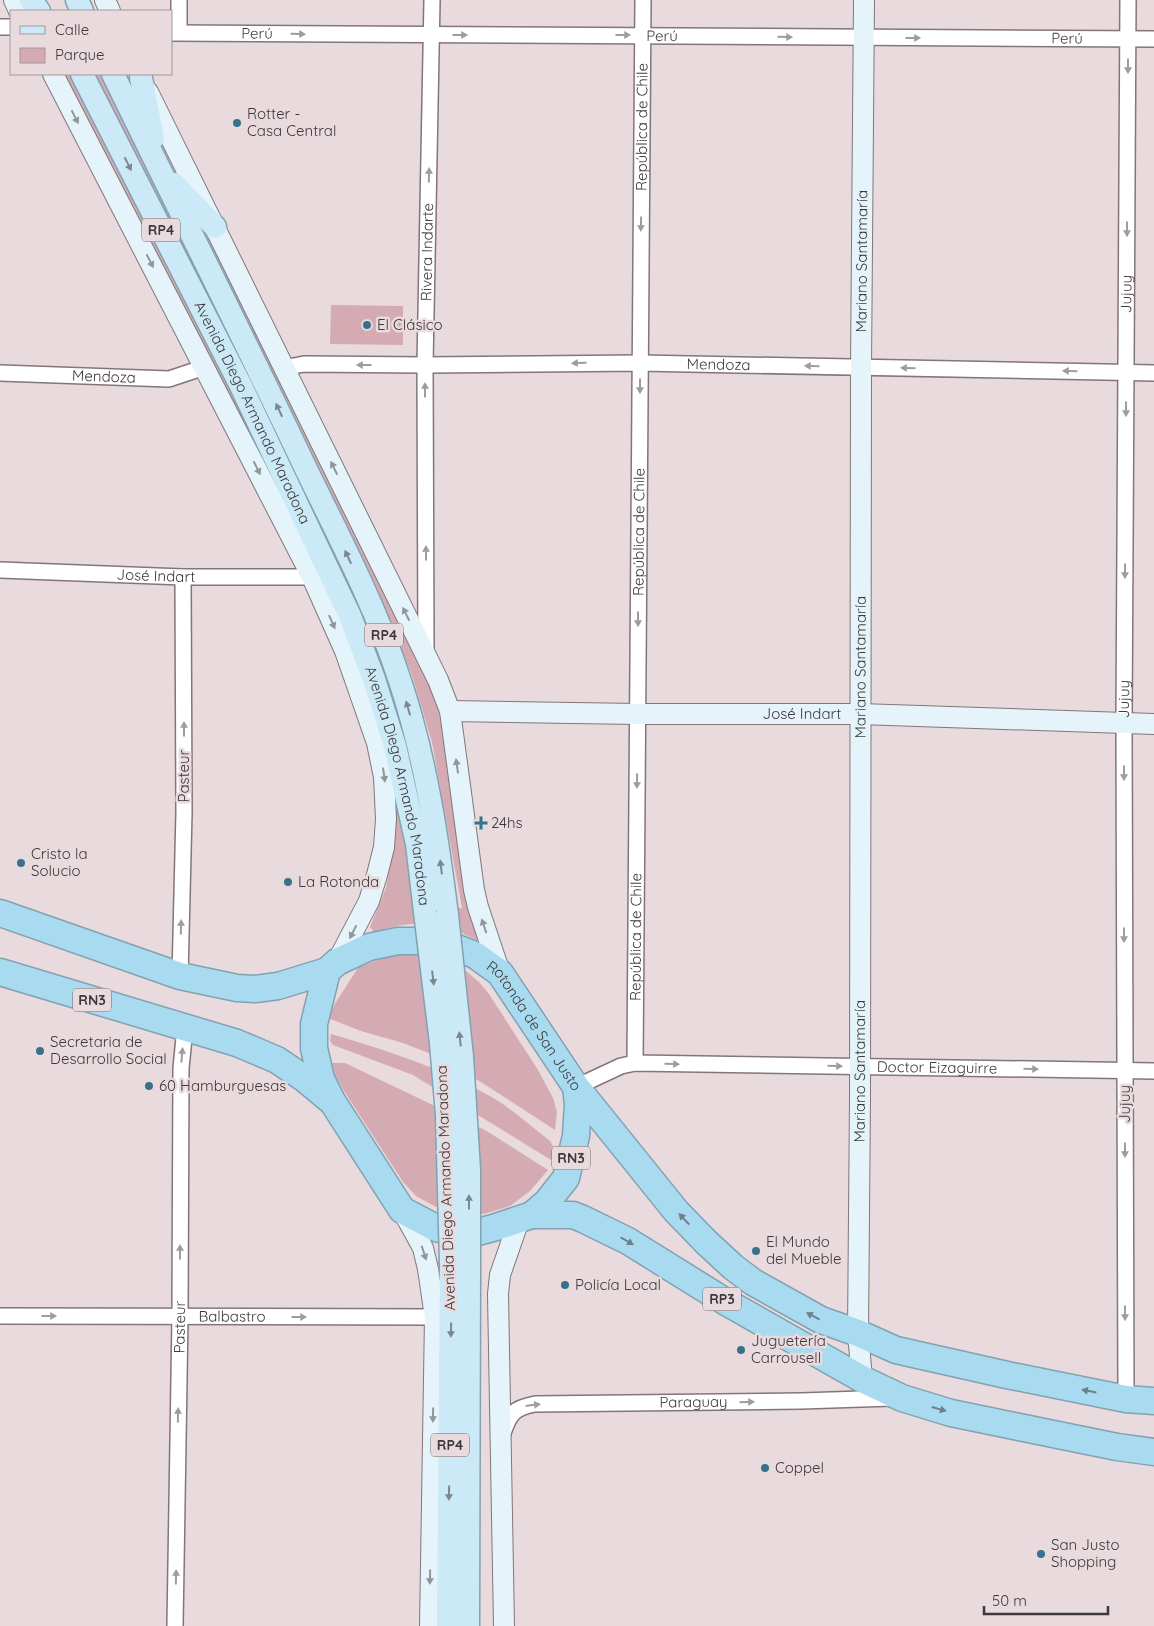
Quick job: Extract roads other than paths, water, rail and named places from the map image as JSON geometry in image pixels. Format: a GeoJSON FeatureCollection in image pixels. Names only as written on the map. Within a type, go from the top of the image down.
{"type":"FeatureCollection","features":[{"type":"Feature","properties":{"kind":"highway","name":"RN3"},"geometry":{"type":"LineString","coordinates":[[0,913],[180,976],[236,988],[255,989],[278,986],[332,967]]}},
{"type":"Feature","properties":{"kind":"highway","name":"Rotonda de San Justo"},"geometry":{"type":"LineString","coordinates":[[398,941],[422,941],[452,946],[475,955],[500,972],[576,1087],[578,1104],[576,1136],[566,1178],[547,1202],[525,1217],[478,1232],[460,1233],[436,1228],[402,1210],[332,1101],[321,1079],[314,1048],[314,1024],[332,967],[369,947],[398,941]]}},
{"type":"Feature","properties":{"kind":"highway","name":"RN3"},"geometry":{"type":"LineString","coordinates":[[0,972],[237,1043],[277,1060],[305,1079],[332,1101]]}},
{"type":"Feature","properties":{"kind":"highway","name":"RP3"},"geometry":{"type":"LineString","coordinates":[[576,1087],[676,1211],[706,1242],[733,1267],[753,1282],[789,1303],[821,1320],[858,1333],[896,1350],[1126,1399],[1154,1401]]}},
{"type":"Feature","properties":{"kind":"highway","name":"RP3"},"geometry":{"type":"LineString","coordinates":[[525,1217],[573,1215],[583,1219],[628,1241],[726,1302],[862,1379],[902,1398],[990,1421],[1117,1447],[1154,1452]]}},
{"type":"Feature","properties":{"kind":"main road","name":"Avenida Diego Armando Maradona"},"geometry":{"type":"LineString","coordinates":[[83,75],[241,386],[350,616],[374,679],[395,746],[417,844],[441,1043],[460,1266],[468,1626]]}},
{"type":"Feature","properties":{"kind":"main road","name":"Avenida Diego Armando Maradona"},"geometry":{"type":"LineString","coordinates":[[113,75],[262,374],[378,620],[400,679],[417,739],[430,796],[447,915],[462,1058],[468,1170],[460,1266],[448,1626]]}},
{"type":"Feature","properties":{"kind":"main road"},"geometry":{"type":"LineString","coordinates":[[140,76],[158,168],[215,227]]}},
{"type":"Feature","properties":{"kind":"street"},"geometry":{"type":"LineString","coordinates":[[175,32],[179,0]]}},
{"type":"Feature","properties":{"kind":"street","name":"Rivera Indarte"},"geometry":{"type":"LineString","coordinates":[[426,654],[425,365],[432,0]]}},
{"type":"Feature","properties":{"kind":"street","name":"República de Chile"},"geometry":{"type":"LineString","coordinates":[[635,1063],[643,0]]}},
{"type":"Feature","properties":{"kind":"street","name":"Mariano Santamaría"},"geometry":{"type":"LineString","coordinates":[[862,1379],[858,1333],[860,368],[864,0]]}},
{"type":"Feature","properties":{"kind":"street","name":"Jujuy"},"geometry":{"type":"LineString","coordinates":[[1126,1399],[1124,724],[1128,0]]}},
{"type":"Feature","properties":{"kind":"street","name":"Perú"},"geometry":{"type":"LineString","coordinates":[[175,32],[1154,39]]}},
{"type":"Feature","properties":{"kind":"street","name":"Avenida Diego Armando Maradona"},"geometry":{"type":"LineString","coordinates":[[53,75],[312,577],[345,651],[378,743],[384,777],[386,819],[384,847],[380,866],[368,901],[332,967]]}},
{"type":"Feature","properties":{"kind":"street"},"geometry":{"type":"LineString","coordinates":[[140,76],[438,680],[450,711],[474,890],[500,972]]}},
{"type":"Feature","properties":{"kind":"street","name":"Mendoza"},"geometry":{"type":"LineString","coordinates":[[283,368],[304,364],[640,363],[1154,372]]}},
{"type":"Feature","properties":{"kind":"street","name":"Mendoza"},"geometry":{"type":"LineString","coordinates":[[0,373],[170,379],[205,367]]}},
{"type":"Feature","properties":{"kind":"street","name":"José Indart"},"geometry":{"type":"LineString","coordinates":[[0,570],[183,577],[312,577]]}},
{"type":"Feature","properties":{"kind":"street","name":"Pasteur"},"geometry":{"type":"LineString","coordinates":[[180,976],[184,812],[183,577]]}},
{"type":"Feature","properties":{"kind":"street","name":"José Indart"},"geometry":{"type":"LineString","coordinates":[[450,711],[638,714],[860,714],[1154,724]]}},
{"type":"Feature","properties":{"kind":"street","name":"Pasteur"},"geometry":{"type":"LineString","coordinates":[[175,1626],[180,1317],[181,1068],[185,1028]]}},
{"type":"Feature","properties":{"kind":"street","name":"Doctor Eizaguirre"},"geometry":{"type":"LineString","coordinates":[[576,1087],[621,1066],[635,1063],[1154,1071]]}},
{"type":"Feature","properties":{"kind":"street","name":"Avenida Diego Armando Maradona"},"geometry":{"type":"LineString","coordinates":[[402,1210],[423,1248],[435,1317],[430,1626]]}},
{"type":"Feature","properties":{"kind":"street"},"geometry":{"type":"LineString","coordinates":[[504,1626],[498,1294],[500,1275],[525,1217]]}},
{"type":"Feature","properties":{"kind":"street","name":"Balbastro"},"geometry":{"type":"LineString","coordinates":[[0,1316],[435,1317]]}},
{"type":"Feature","properties":{"kind":"street","name":"Paraguay"},"geometry":{"type":"LineString","coordinates":[[501,1437],[507,1420],[514,1412],[521,1407],[535,1404],[801,1402],[902,1398]]}},
{"type":"Feature","properties":{"kind":"place","name":"Rotter - Casa Central"},"geometry":{"type":"Point","coordinates":[237,123]}},
{"type":"Feature","properties":{"kind":"place","name":"El Clásico"},"geometry":{"type":"Point","coordinates":[367,325]}},
{"type":"Feature","properties":{"kind":"place","name":"24hs"},"geometry":{"type":"Point","coordinates":[481,823]}},
{"type":"Feature","properties":{"kind":"place","name":"Cristo la Solucio"},"geometry":{"type":"Point","coordinates":[21,863]}},
{"type":"Feature","properties":{"kind":"place","name":"La Rotonda"},"geometry":{"type":"Point","coordinates":[288,882]}},
{"type":"Feature","properties":{"kind":"place","name":"Secretaria de Desarrollo Social"},"geometry":{"type":"Point","coordinates":[40,1051]}},
{"type":"Feature","properties":{"kind":"place","name":"60 Hamburguesas"},"geometry":{"type":"Point","coordinates":[149,1086]}},
{"type":"Feature","properties":{"kind":"place","name":"El Mundo del Mueble"},"geometry":{"type":"Point","coordinates":[756,1251]}},
{"type":"Feature","properties":{"kind":"place","name":"Policía Local"},"geometry":{"type":"Point","coordinates":[565,1285]}},
{"type":"Feature","properties":{"kind":"place","name":"Juguetería Carrousell"},"geometry":{"type":"Point","coordinates":[741,1350]}},
{"type":"Feature","properties":{"kind":"place","name":"Coppel"},"geometry":{"type":"Point","coordinates":[765,1468]}},
{"type":"Feature","properties":{"kind":"place","name":"San Justo Shopping"},"geometry":{"type":"Point","coordinates":[1041,1554]}}]}
